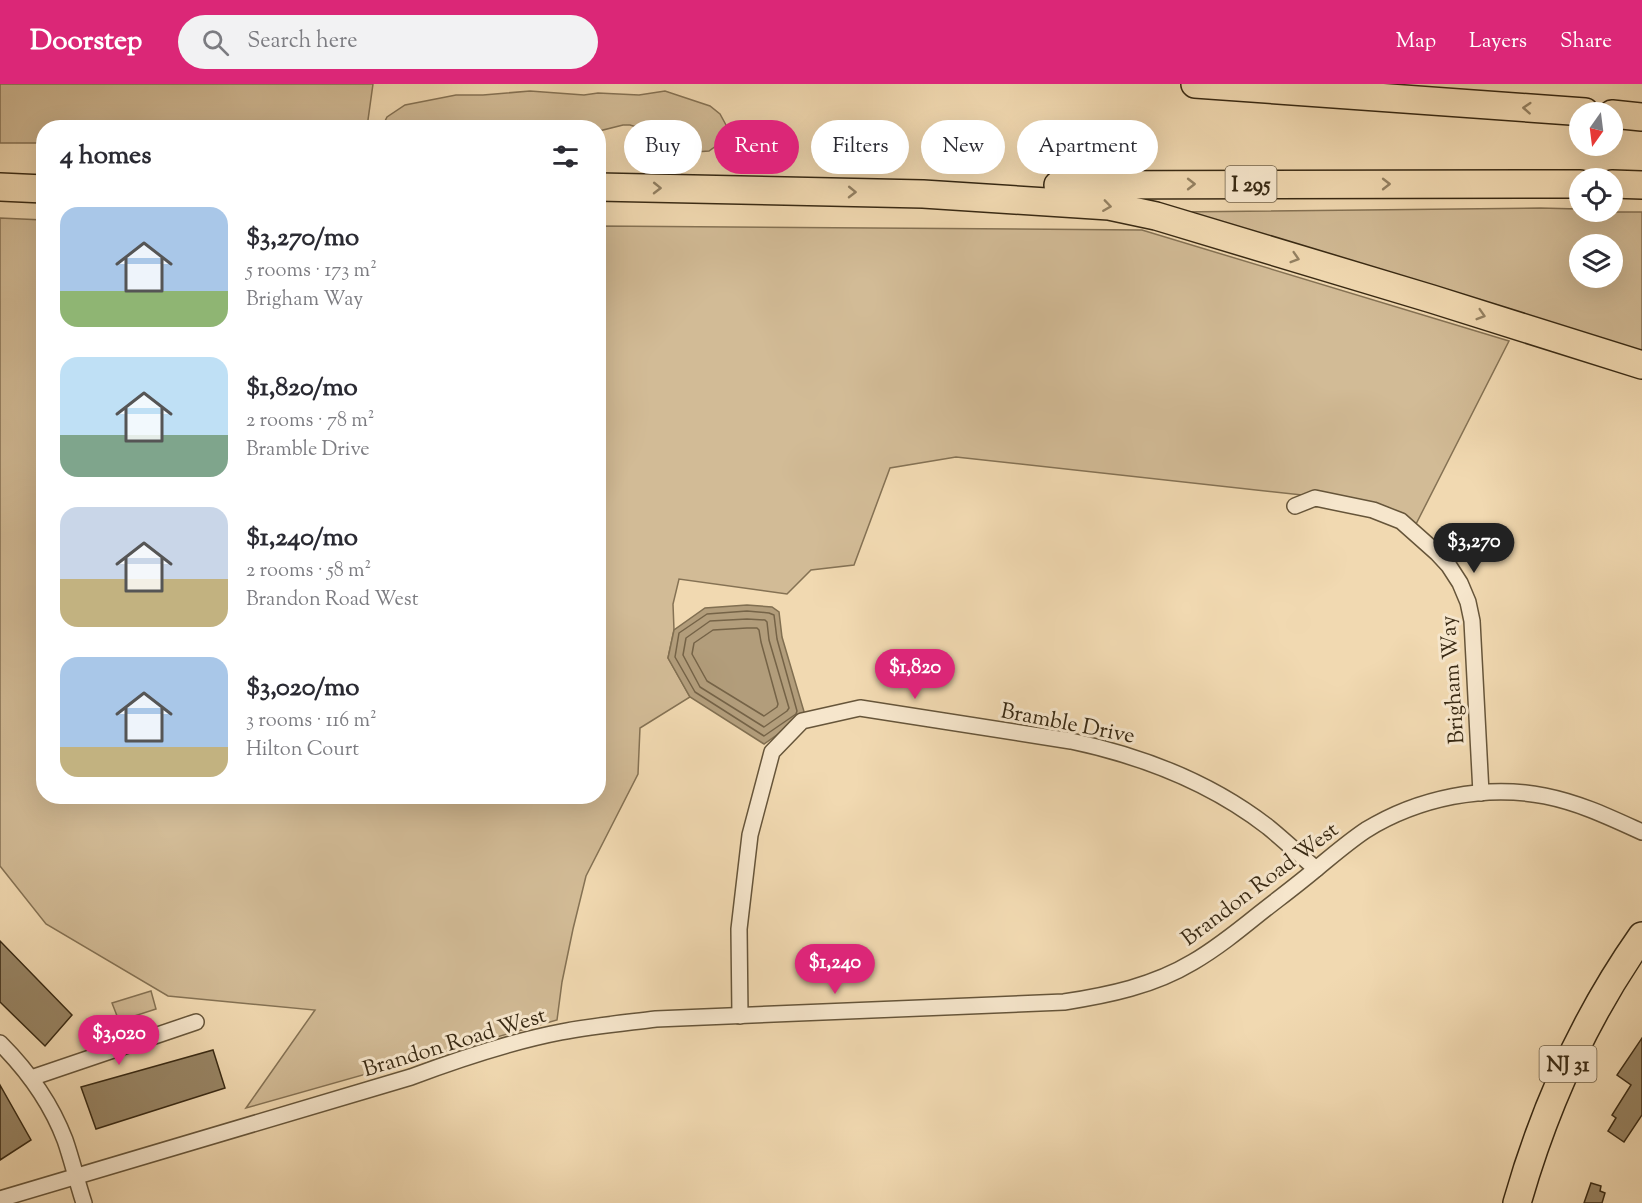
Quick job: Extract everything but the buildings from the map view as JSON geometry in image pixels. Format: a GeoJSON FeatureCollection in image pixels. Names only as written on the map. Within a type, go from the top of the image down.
{"type":"FeatureCollection","features":[{"type":"Feature","properties":{"kind":"highway"},"geometry":{"type":"LineString","coordinates":[[1195,84],[1569,111]]}},
{"type":"Feature","properties":{"kind":"highway"},"geometry":{"type":"LineString","coordinates":[[1623,115],[1642,117]]}},
{"type":"Feature","properties":{"kind":"highway","name":"I 295"},"geometry":{"type":"LineString","coordinates":[[606,187],[923,194],[964,186],[1569,184]]}},
{"type":"Feature","properties":{"kind":"highway"},"geometry":{"type":"LineString","coordinates":[[1623,184],[1642,185]]}},
{"type":"Feature","properties":{"kind":"highway"},"geometry":{"type":"LineString","coordinates":[[0,187],[36,189]]}},
{"type":"Feature","properties":{"kind":"highway"},"geometry":{"type":"LineString","coordinates":[[923,194],[1092,204],[1128,209],[1432,299],[1642,365]]}},
{"type":"Feature","properties":{"kind":"highway","name":"NJ 31"},"geometry":{"type":"LineString","coordinates":[[1517,1203],[1542,1125],[1561,1080],[1605,993],[1642,936]]}},
{"type":"Feature","properties":{"kind":"street","name":"Brigham Way"},"geometry":{"type":"LineString","coordinates":[[1295,506],[1315,498],[1374,510],[1401,521],[1437,553],[1455,575],[1468,602],[1472,621],[1481,793]]}},
{"type":"Feature","properties":{"kind":"street","name":"Bramble Drive"},"geometry":{"type":"LineString","coordinates":[[740,1016],[739,929],[750,835],[772,753],[802,721],[860,708],[1099,747],[1137,758],[1191,780],[1242,809],[1268,827],[1316,869]]}},
{"type":"Feature","properties":{"kind":"street","name":"Brandon Road West"},"geometry":{"type":"LineString","coordinates":[[0,1199],[411,1077],[504,1045],[559,1032],[656,1019],[1064,1002],[1106,996],[1132,989],[1162,978],[1218,946],[1366,830],[1394,815],[1454,796],[1511,792],[1542,795],[1573,802],[1642,831]]}},
{"type":"Feature","properties":{"kind":"street","name":"Brandon Road West"},"geometry":{"type":"LineString","coordinates":[[1626,825],[1642,841]]}},
{"type":"Feature","properties":{"kind":"street"},"geometry":{"type":"LineString","coordinates":[[31,1078],[196,1022]]}},
{"type":"Feature","properties":{"kind":"street"},"geometry":{"type":"LineString","coordinates":[[0,1043],[31,1078],[57,1123],[65,1140],[84,1203]]}},
{"type":"Feature","properties":{"kind":"shaded area"},"geometry":{"type":"Polygon","coordinates":[[[0,84],[373,84],[368,120],[36,120],[36,143],[0,143],[0,84]]]}},
{"type":"Feature","properties":{"kind":"shaded area"},"geometry":{"type":"Polygon","coordinates":[[[530,91],[584,95],[598,93],[639,95],[665,91],[710,106],[723,120],[714,120],[714,147],[709,151],[702,152],[702,120],[624,120],[624,125],[606,129],[606,120],[386,120],[405,105],[456,95],[530,91]]]}},
{"type":"Feature","properties":{"kind":"shaded area"},"geometry":{"type":"Polygon","coordinates":[[[1540,208],[1569,209],[1569,222],[1623,222],[1623,212],[1642,212],[1642,353],[1175,212],[1540,208]]]}},
{"type":"Feature","properties":{"kind":"shaded area"},"geometry":{"type":"Polygon","coordinates":[[[0,218],[36,220],[36,804],[606,804],[606,226],[1142,230],[1509,341],[1415,526],[1357,501],[956,457],[890,468],[854,565],[811,570],[787,594],[679,579],[673,604],[674,630],[668,658],[690,697],[640,728],[638,774],[586,876],[562,982],[557,1020],[246,1108],[315,1010],[168,996],[46,924],[0,866],[0,218]]]}},
{"type":"Feature","properties":{"kind":"shaded area"},"geometry":{"type":"Polygon","coordinates":[[[151,991],[156,1009],[119,1021],[112,1003],[151,991]]]}},
{"type":"Feature","properties":{"kind":"water"},"geometry":{"type":"Polygon","coordinates":[[[747,605],[772,607],[779,612],[782,637],[805,715],[764,744],[690,697],[668,658],[674,630],[705,608],[747,605]]]}}]}
